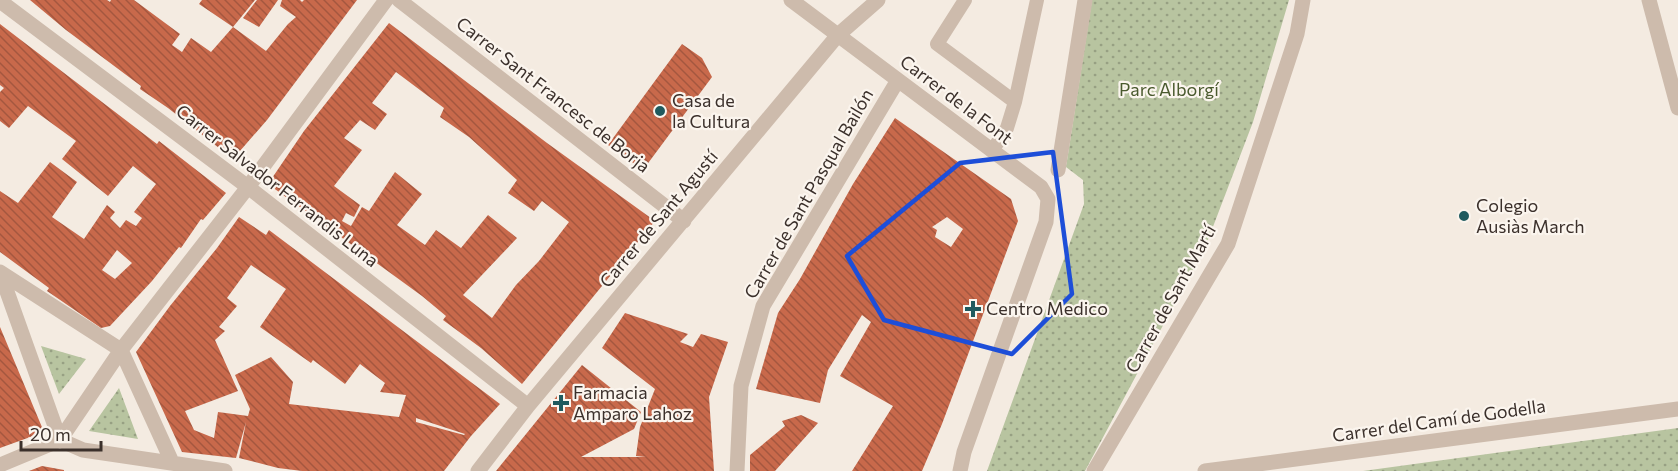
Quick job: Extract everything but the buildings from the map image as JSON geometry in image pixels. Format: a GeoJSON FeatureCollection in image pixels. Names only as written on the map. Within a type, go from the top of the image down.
{"type":"FeatureCollection","features":[{"type":"Feature","properties":{"kind":"street"},"geometry":{"type":"LineString","coordinates":[[0,465],[60,440],[121,350],[248,187],[386,0]]}},
{"type":"Feature","properties":{"kind":"street","name":"Carrer Sant Francesc de Borja"},"geometry":{"type":"LineString","coordinates":[[399,0],[684,221]]}},
{"type":"Feature","properties":{"kind":"street","name":"Carrer de la Font"},"geometry":{"type":"LineString","coordinates":[[791,0],[1041,187],[1048,199],[1047,222],[964,452],[960,471]]}},
{"type":"Feature","properties":{"kind":"street","name":"Carrer de Sant Agustí"},"geometry":{"type":"LineString","coordinates":[[478,471],[528,405],[838,35],[878,0]]}},
{"type":"Feature","properties":{"kind":"street"},"geometry":{"type":"LineString","coordinates":[[1058,170],[1085,0]]}},
{"type":"Feature","properties":{"kind":"street","name":"Carrer de Sant Martí"},"geometry":{"type":"LineString","coordinates":[[1094,471],[1228,244],[1297,34],[1304,0]]}},
{"type":"Feature","properties":{"kind":"street"},"geometry":{"type":"LineString","coordinates":[[1649,0],[1678,108]]}},
{"type":"Feature","properties":{"kind":"street","name":"Carrer Salvador Ferrandis Luna"},"geometry":{"type":"LineString","coordinates":[[0,1],[248,187],[528,405]]}},
{"type":"Feature","properties":{"kind":"street","name":"Carrer de Sant Pasqual Bailón"},"geometry":{"type":"LineString","coordinates":[[737,471],[741,386],[763,306],[898,80]]}},
{"type":"Feature","properties":{"kind":"street"},"geometry":{"type":"LineString","coordinates":[[172,462],[121,350],[0,272],[60,440],[83,450],[225,471]]}},
{"type":"Feature","properties":{"kind":"street","name":"Carrer del Camí de Godella"},"geometry":{"type":"LineString","coordinates":[[1205,471],[1678,409]]}},
{"type":"Feature","properties":{"kind":"lane"},"geometry":{"type":"LineString","coordinates":[[966,0],[938,44],[1015,102]]}},
{"type":"Feature","properties":{"kind":"lane"},"geometry":{"type":"LineString","coordinates":[[992,151],[1008,128],[1037,0]]}},
{"type":"Feature","properties":{"kind":"highlighted area"},"geometry":{"type":"Polygon","coordinates":[[[1053,152],[1072,294],[1012,354],[884,320],[847,256],[960,163],[1053,152]]]}},
{"type":"Feature","properties":{"kind":"green space","name":"Parc Alborgí"},"geometry":{"type":"Polygon","coordinates":[[[1092,0],[1289,0],[1253,122],[1206,245],[1085,471],[987,471],[1084,204],[1083,180],[1066,167],[1092,0]]]}},
{"type":"Feature","properties":{"kind":"green space"},"geometry":{"type":"Polygon","coordinates":[[[41,346],[86,359],[59,394],[41,346]]]}},
{"type":"Feature","properties":{"kind":"green space"},"geometry":{"type":"Polygon","coordinates":[[[119,388],[138,439],[89,431],[119,388]]]}},
{"type":"Feature","properties":{"kind":"green space"},"geometry":{"type":"Polygon","coordinates":[[[1678,428],[1678,471],[1363,471],[1678,428]]]}},
{"type":"Feature","properties":{"kind":"place","name":"Casa de la Cultura"},"geometry":{"type":"Point","coordinates":[660,111]}},
{"type":"Feature","properties":{"kind":"place","name":"Colegio Ausiàs March"},"geometry":{"type":"Point","coordinates":[1464,216]}},
{"type":"Feature","properties":{"kind":"place","name":"Centro Medico"},"geometry":{"type":"Point","coordinates":[973,309]}},
{"type":"Feature","properties":{"kind":"place","name":"Farmacia Amparo Lahoz"},"geometry":{"type":"Point","coordinates":[561,403]}}]}
